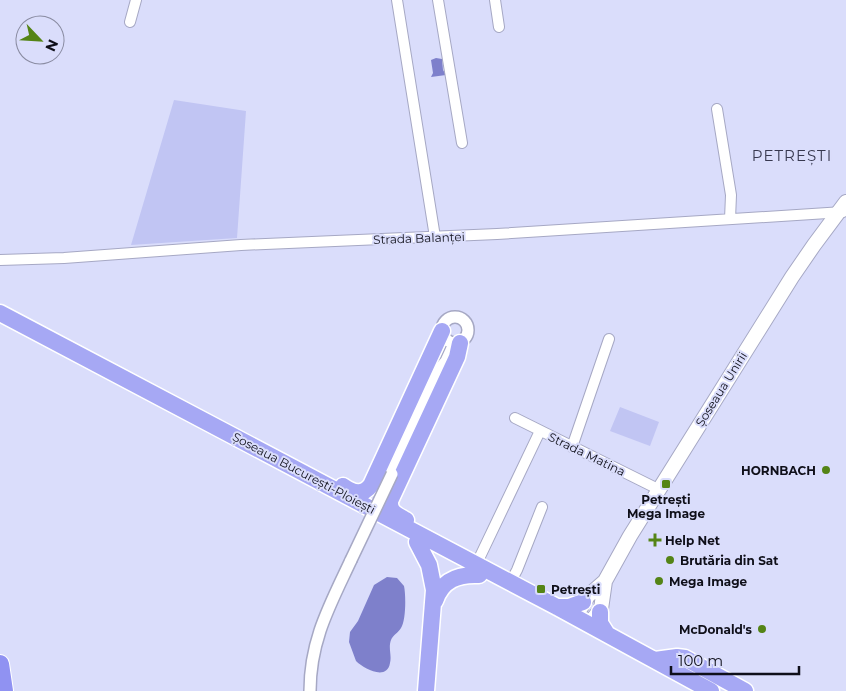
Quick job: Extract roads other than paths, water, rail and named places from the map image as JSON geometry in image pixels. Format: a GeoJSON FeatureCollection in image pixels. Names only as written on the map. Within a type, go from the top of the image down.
{"type":"FeatureCollection","features":[{"type":"Feature","properties":{"kind":"highway","name":"Șoseaua București-Ploiești"},"geometry":{"type":"LineString","coordinates":[[0,313],[456,554],[478,570],[605,638]]}},
{"type":"Feature","properties":{"kind":"highway","name":"Șoseaua București-Ploiești"},"geometry":{"type":"LineString","coordinates":[[0,323],[417,542],[510,583],[556,606],[580,623]]}},
{"type":"Feature","properties":{"kind":"highway"},"geometry":{"type":"LineString","coordinates":[[267,454],[282,454],[290,457],[354,492],[360,493],[368,489],[450,339]]}},
{"type":"Feature","properties":{"kind":"highway"},"geometry":{"type":"LineString","coordinates":[[450,339],[457,357],[393,494],[390,507],[396,514],[446,540],[456,554]]}},
{"type":"Feature","properties":{"kind":"highway"},"geometry":{"type":"LineString","coordinates":[[417,542],[430,569],[434,601],[426,691]]}},
{"type":"Feature","properties":{"kind":"highway"},"geometry":{"type":"LineString","coordinates":[[434,601],[441,588],[449,581],[478,570]]}},
{"type":"Feature","properties":{"kind":"highway"},"geometry":{"type":"LineString","coordinates":[[556,606],[569,607],[583,602]]}},
{"type":"Feature","properties":{"kind":"highway"},"geometry":{"type":"LineString","coordinates":[[600,612],[600,622],[605,638],[691,691]]}},
{"type":"Feature","properties":{"kind":"highway"},"geometry":{"type":"LineString","coordinates":[[605,638],[655,660],[711,691]]}},
{"type":"Feature","properties":{"kind":"highway"},"geometry":{"type":"LineString","coordinates":[[655,660],[682,657],[745,691]]}},
{"type":"Feature","properties":{"kind":"highway"},"geometry":{"type":"LineString","coordinates":[[0,664],[4,691]]}},
{"type":"Feature","properties":{"kind":"main road","name":"Șoseaua Unirii"},"geometry":{"type":"LineString","coordinates":[[583,602],[605,581],[658,489],[792,277],[843,209]]}},
{"type":"Feature","properties":{"kind":"main road","name":"Șoseaua Unirii"},"geometry":{"type":"LineString","coordinates":[[600,612],[604,597],[605,581]]}},
{"type":"Feature","properties":{"kind":"main road"},"geometry":{"type":"LineString","coordinates":[[583,602],[580,623],[594,619],[600,612]]}},
{"type":"Feature","properties":{"kind":"street"},"geometry":{"type":"LineString","coordinates":[[130,22],[136,0]]}},
{"type":"Feature","properties":{"kind":"street"},"geometry":{"type":"LineString","coordinates":[[397,0],[435,237]]}},
{"type":"Feature","properties":{"kind":"street"},"geometry":{"type":"LineString","coordinates":[[438,0],[462,143]]}},
{"type":"Feature","properties":{"kind":"street"},"geometry":{"type":"LineString","coordinates":[[495,0],[499,27]]}},
{"type":"Feature","properties":{"kind":"street"},"geometry":{"type":"LineString","coordinates":[[717,110],[731,195],[730,219]]}},
{"type":"Feature","properties":{"kind":"street","name":"Strada Balanței"},"geometry":{"type":"LineString","coordinates":[[0,260],[64,258],[242,245],[435,237],[730,219],[843,209]]}},
{"type":"Feature","properties":{"kind":"street"},"geometry":{"type":"LineString","coordinates":[[572,447],[609,338]]}},
{"type":"Feature","properties":{"kind":"street"},"geometry":{"type":"LineString","coordinates":[[310,691],[316,639],[440,368],[446,361],[450,339]]}},
{"type":"Feature","properties":{"kind":"street","name":"Strada Matina"},"geometry":{"type":"LineString","coordinates":[[515,418],[658,489]]}},
{"type":"Feature","properties":{"kind":"street"},"geometry":{"type":"LineString","coordinates":[[478,570],[540,431]]}},
{"type":"Feature","properties":{"kind":"street"},"geometry":{"type":"LineString","coordinates":[[510,583],[542,507]]}},
{"type":"Feature","properties":{"kind":"water"},"geometry":{"type":"Polygon","coordinates":[[[436,58],[442,59],[443,70],[446,75],[431,77],[433,73],[431,60],[436,58]]]}},
{"type":"Feature","properties":{"kind":"water"},"geometry":{"type":"Polygon","coordinates":[[[387,577],[397,578],[404,586],[405,614],[403,625],[391,640],[388,668],[385,671],[375,672],[356,661],[349,642],[350,632],[358,621],[374,585],[387,577]]]}},
{"type":"Feature","properties":{"kind":"place","name":"HORNBACH"},"geometry":{"type":"Point","coordinates":[826,470]}},
{"type":"Feature","properties":{"kind":"place","name":"Petrești Mega Image"},"geometry":{"type":"Point","coordinates":[666,484]}},
{"type":"Feature","properties":{"kind":"place","name":"Help Net"},"geometry":{"type":"Point","coordinates":[655,540]}},
{"type":"Feature","properties":{"kind":"place","name":"Brutăria din Sat"},"geometry":{"type":"Point","coordinates":[670,560]}},
{"type":"Feature","properties":{"kind":"place","name":"Mega Image"},"geometry":{"type":"Point","coordinates":[659,581]}},
{"type":"Feature","properties":{"kind":"place","name":"Petrești"},"geometry":{"type":"Point","coordinates":[541,589]}},
{"type":"Feature","properties":{"kind":"place","name":"McDonald's"},"geometry":{"type":"Point","coordinates":[762,629]}},
{"type":"Feature","properties":{"kind":"district","name":"PETREȘTI"},"geometry":{"type":"Point","coordinates":[792,155]}}]}
